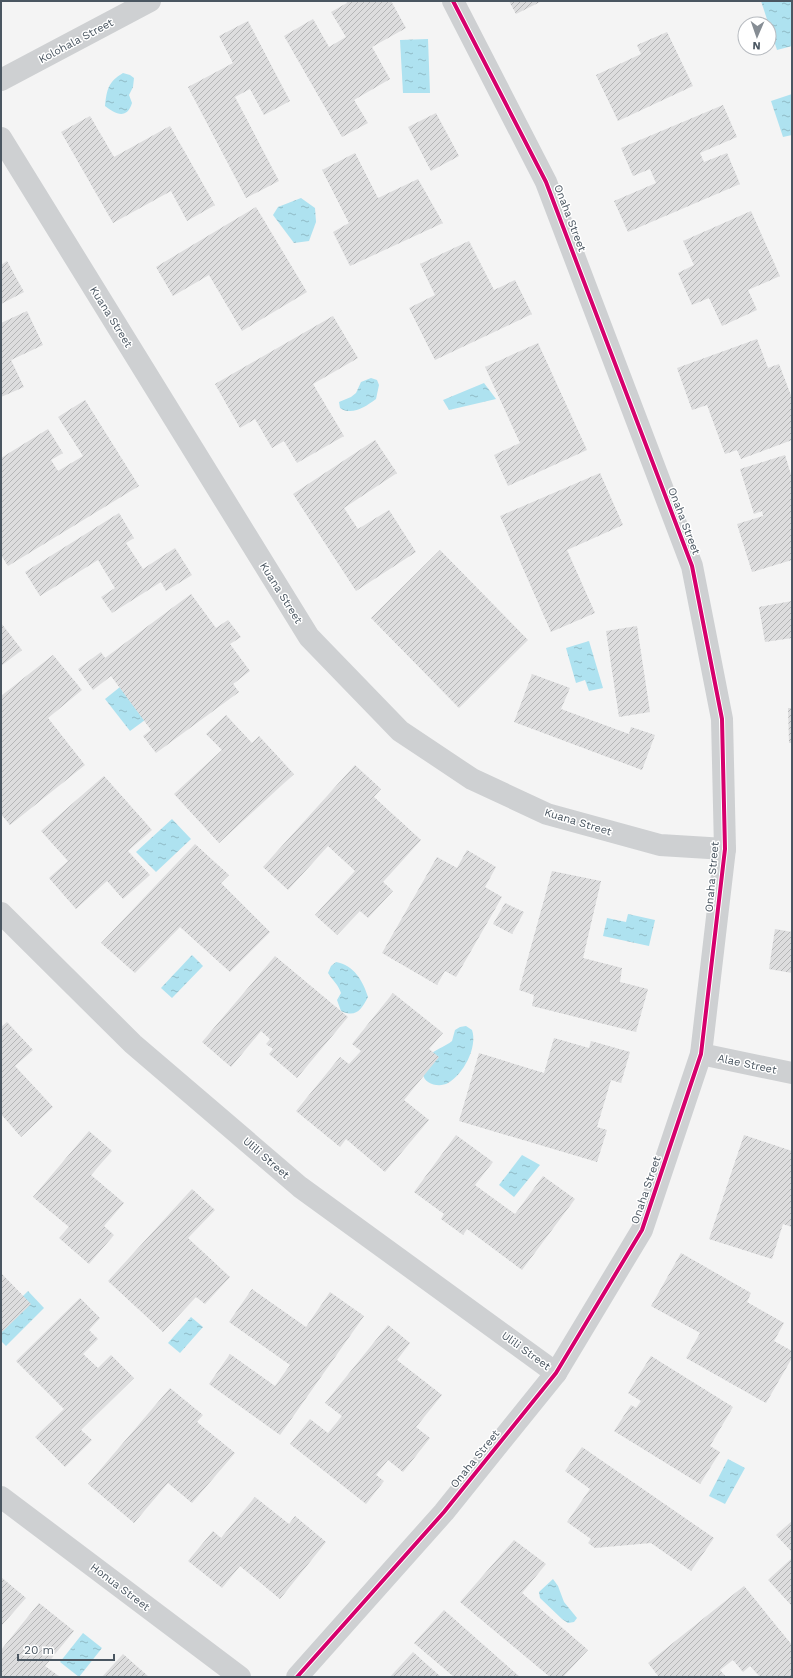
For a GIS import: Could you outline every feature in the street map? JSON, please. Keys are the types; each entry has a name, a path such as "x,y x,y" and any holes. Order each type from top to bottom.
{"street":[{"name":"Kolohala Street","path":"1,80 150,1"},
{"name":"Onaha Street","path":"298,1677 444,1512 556,1373 642,1230 701,1054 725,849 722,719 692,566 546,182 453,1"},
{"name":"Kuana Street","path":"1,138 309,637 400,731 472,779 547,814 660,845 725,849"},
{"name":"Ulili Street","path":"1,913 133,1044 300,1187 556,1373"},
{"name":"Alae Street","path":"701,1054 792,1073"},
{"name":"Honua Street","path":"1,1497 240,1677"}],"water":[{"path":"761,1 791,1 792,46 777,50 777,16 766,16"},
{"path":"428,39 430,93 403,93 400,40"},
{"path":"123,73 134,78 133,87 129,95 132,103 127,112 120,114 105,106 109,86 118,76"},
{"path":"792,94 792,135 783,137 771,101"},
{"path":"301,198 315,208 316,222 309,241 294,243 273,215 278,207"},
{"path":"371,378 377,380 379,385 376,399 354,411 340,408 339,402 351,397 356,393 361,382"},
{"path":"484,383 496,399 449,410 443,400"},
{"path":"589,641 603,688 589,691 585,680 576,683 566,648"},
{"path":"120,687 145,720 130,731 105,699"},
{"path":"172,819 191,839 156,872 136,852"},
{"path":"628,914 655,920 649,946 603,936 607,918 626,922"},
{"path":"192,955 203,966 172,998 161,988"},
{"path":"336,962 348,966 353,970 366,991 368,997 358,1012 351,1014 341,1011 337,1000 341,993 340,990 328,973 331,966"},
{"path":"466,1026 472,1030 473,1044 464,1067 454,1079 448,1083 436,1085 429,1083 424,1077 423,1072 424,1065 428,1058 433,1052 452,1041 455,1030"},
{"path":"522,1155 540,1165 514,1197 499,1185"},
{"path":"28,1291 44,1308 6,1346 1,1341 1,1318"},
{"path":"191,1317 203,1327 180,1353 168,1343"},
{"path":"728,1459 745,1468 725,1504 709,1496"},
{"path":"553,1579 558,1586 564,1602 577,1618 574,1622 568,1623 562,1619 540,1598 539,1592"},
{"path":"83,1633 102,1648 79,1677 60,1662"}],"building":[{"path":"346,1 391,1 406,28 372,47 390,79 354,100 368,123 342,137 284,36 313,19 329,47 346,37 331,12 347,3"},
{"path":"509,1 542,1 516,14"},
{"path":"248,21 290,101 264,115 250,89 235,97 279,181 246,198 188,87 233,63 219,36"},
{"path":"667,32 693,86 618,121 596,75 641,54 637,45"},
{"path":"723,105 737,137 700,153 704,162 727,153 740,184 628,232 614,201 656,183 650,169 633,176 621,148"},
{"path":"436,113 459,156 431,171 408,127"},
{"path":"90,116 114,157 170,126 215,205 187,221 171,191 113,223 61,132"},
{"path":"355,153 378,198 418,179 443,223 350,266 333,232 349,223 322,170"},
{"path":"256,207 307,292 242,331 209,275 173,296 156,267"},
{"path":"751,211 780,276 748,290 757,310 722,326 709,298 692,305 678,273 694,265 683,241"},
{"path":"469,241 494,290 515,280 532,314 435,360 409,308 435,295 420,264"},
{"path":"7,261 24,292 1,304 1,265"},
{"path":"27,311 43,345 11,360 24,387 1,397 1,323"},
{"path":"333,316 358,358 313,384 344,436 297,463 284,441 272,448 255,419 240,428 215,384"},
{"path":"757,339 768,368 779,364 792,398 792,440 741,459 737,450 725,454 707,405 692,410 677,368"},
{"path":"538,343 587,450 508,486 494,455 520,443 485,367"},
{"path":"85,400 139,486 8,566 1,555 1,458 48,429 63,453 51,460 58,471 83,456 58,417"},
{"path":"375,440 397,473 344,508 358,529 389,510 416,552 356,591 293,494"},
{"path":"785,455 792,478 792,560 752,572 737,524 763,516 762,511 754,514 740,469"},
{"path":"600,473 623,525 567,550 595,613 551,632 500,516"},
{"path":"119,513 134,538 126,543 143,569 175,548 192,575 166,591 161,582 112,613 101,597 115,588 98,560 40,596 25,572"},
{"path":"440,550 528,640 459,708 371,618"},
{"path":"191,594 216,628 228,620 241,637 230,644 250,671 233,684 239,692 156,753 143,736 151,730 111,676 93,690 78,669 101,652 105,658"},
{"path":"792,601 792,638 765,642 759,607"},
{"path":"1,623 22,650 1,666"},
{"path":"637,626 650,712 619,717 606,631"},
{"path":"53,655 82,690 48,718 85,765 10,825 1,814 1,696"},
{"path":"532,674 570,688 561,709 629,734 631,727 655,735 642,770 514,722"},
{"path":"788,708 792,708 792,743 789,743"},
{"path":"226,715 252,743 259,736 294,774 219,843 174,794 222,750 206,734"},
{"path":"355,765 381,789 374,797 421,840 383,882 393,891 368,918 360,911 337,935 315,915 355,871 328,846 288,890 263,867"},
{"path":"104,776 152,830 128,851 150,875 123,899 107,881 76,909 49,878 68,861 41,831"},
{"path":"195,844 229,875 221,883 270,932 230,972 180,927 135,973 101,943"},
{"path":"467,850 496,867 485,887 502,897 456,977 445,971 437,985 382,953 437,857 457,868"},
{"path":"552,871 601,881 583,958 622,968 620,982 648,989 636,1032 532,1006 534,995 519,990"},
{"path":"505,903 524,912 512,934 493,924"},
{"path":"775,929 792,932 792,973 769,969"},
{"path":"275,956 348,1017 297,1078 269,1054 273,1049 266,1044 270,1039 261,1031 231,1067 202,1042"},
{"path":"393,993 443,1033 429,1049 439,1057 404,1100 429,1120 385,1172 346,1139 340,1147 296,1111 340,1057 349,1064 361,1051 352,1044"},
{"path":"7,1022 33,1050 15,1066 53,1107 21,1137 1,1114 1,1027"},
{"path":"554,1038 589,1048 591,1041 630,1052 621,1083 611,1080 597,1127 607,1130 597,1162 459,1121 479,1053 544,1073"},
{"path":"89,1131 112,1151 91,1175 124,1203 104,1226 114,1235 89,1264 59,1238 69,1227 33,1197"},
{"path":"456,1135 493,1162 475,1185 515,1214 543,1176 575,1199 522,1270 467,1229 463,1235 441,1219 444,1214 414,1192"},
{"path":"744,1135 792,1151 792,1227 783,1224 772,1259 709,1239"},
{"path":"192,1189 215,1210 188,1238 230,1277 205,1304 196,1297 163,1332 108,1281"},
{"path":"681,1253 751,1293 747,1302 784,1323 774,1341 792,1351 792,1358 766,1403 686,1358 700,1333 651,1306"},
{"path":"1,1273 31,1304 1,1333"},
{"path":"252,1289 306,1327 330,1292 364,1316 280,1435 209,1384 230,1354 275,1386 290,1365 229,1322"},
{"path":"80,1298 100,1318 89,1330 98,1339 83,1354 98,1368 111,1355 134,1378 81,1430 92,1440 65,1467 35,1437 64,1409 16,1361"},
{"path":"388,1325 410,1343 397,1360 442,1395 416,1427 430,1438 403,1472 388,1460 376,1475 384,1481 366,1504 290,1444 310,1419 328,1433 342,1416 325,1403"},
{"path":"651,1356 733,1407 710,1446 720,1452 700,1484 614,1431 631,1405 636,1408 641,1401 628,1393"},
{"path":"170,1388 203,1415 197,1422 235,1453 192,1503 168,1483 134,1523 88,1484"},
{"path":"582,1447 714,1538 691,1571 651,1543 595,1548 588,1543 591,1539 567,1522 590,1489 565,1471"},
{"path":"255,1497 289,1524 295,1516 326,1542 280,1599 240,1566 222,1588 188,1561 213,1531 221,1538"},
{"path":"792,1521 792,1552 776,1535"},
{"path":"514,1540 546,1564 522,1593 588,1650 563,1677 550,1677 460,1602"},
{"path":"792,1558 792,1606 768,1580"},
{"path":"1,1577 26,1598 1,1626"},
{"path":"744,1586 792,1645 792,1677 760,1677 750,1666 743,1672 733,1660 720,1670 726,1677 659,1677 648,1663"},
{"path":"39,1603 74,1631 45,1666 60,1677 1,1677 1,1650"},
{"path":"444,1610 520,1677 454,1677 414,1643"},
{"path":"413,1652 441,1677 390,1677"},
{"path":"123,1654 149,1677 102,1677"}],"cycle path":[{"path":"297,1677 444,1512 556,1373 642,1230 701,1054 725,849 722,719 692,566 546,182 453,1"}]}
